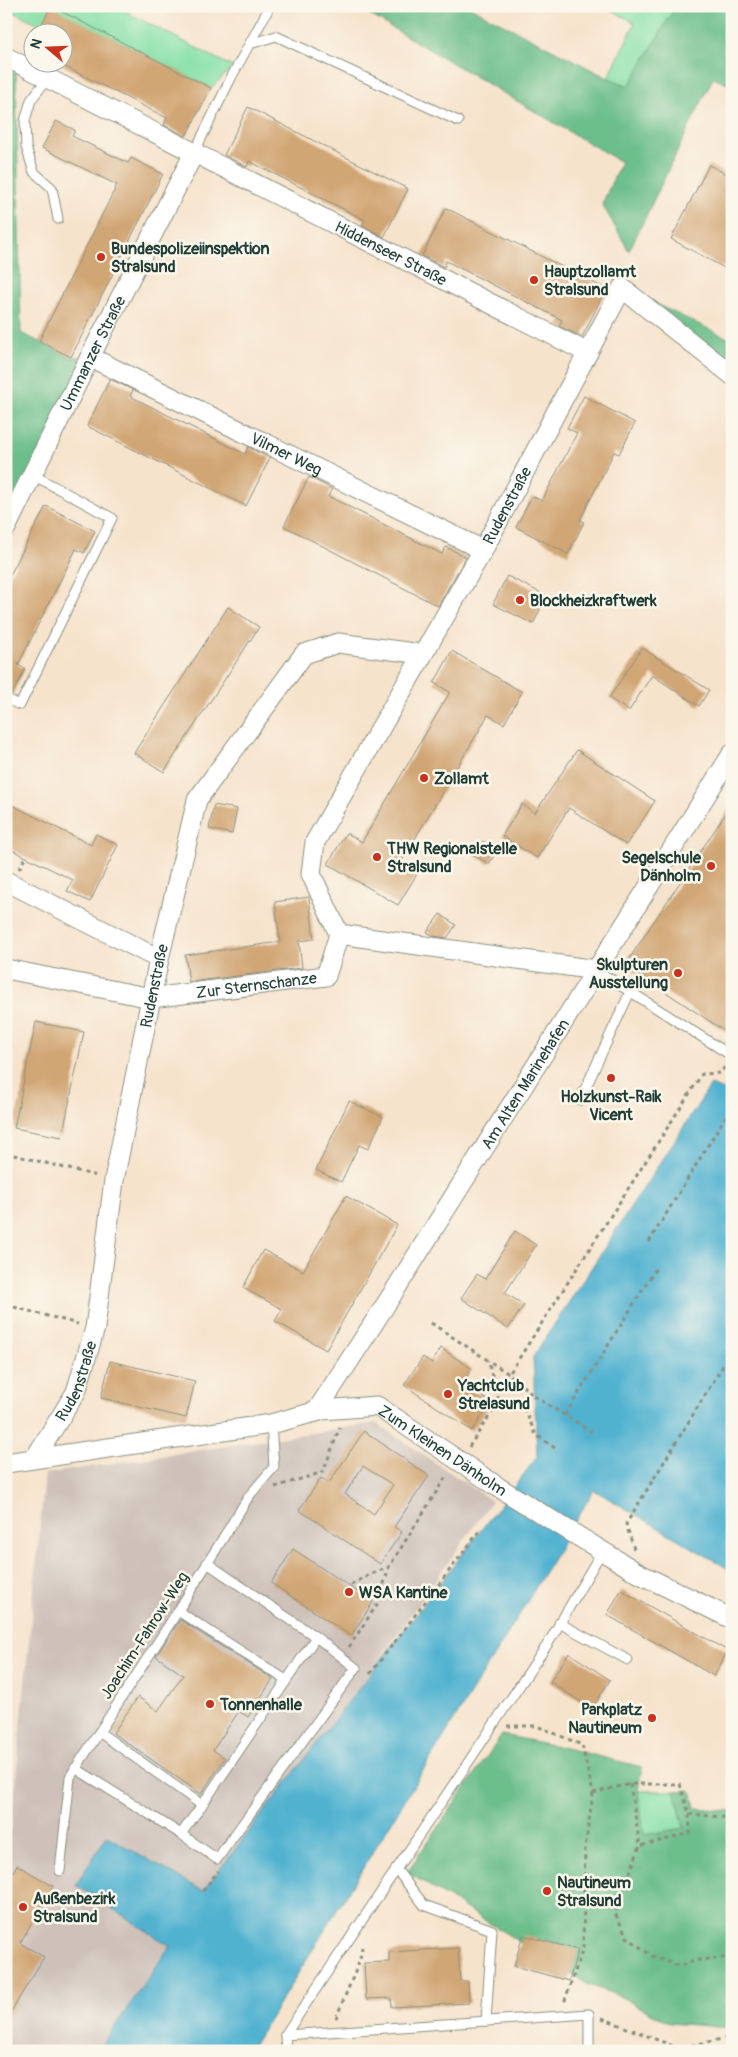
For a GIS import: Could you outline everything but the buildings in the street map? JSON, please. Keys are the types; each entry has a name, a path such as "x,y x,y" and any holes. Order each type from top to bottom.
{"street":[{"name":"Hiddenseer Straße","path":"6,57 588,353"},
{"name":"Ummanzer Straße","path":"6,528 90,357 194,153"},
{"path":"588,353 622,288 732,375"},
{"name":"Rudenstraße","path":"339,934 311,874 315,842 483,550 588,353"},
{"name":"Vilmer Weg","path":"90,357 483,550"},
{"name":"Rudenstraße","path":"35,1458 76,1392 95,1328 114,1180 159,960 197,800 304,654 338,643 422,654"},
{"name":"Am Alten Marinehafen","path":"316,1412 730,760"},
{"path":"6,881 159,960"},
{"path":"339,934 596,970"},
{"name":"Zur Sternschanze","path":"6,969 151,998 326,976 339,934"},
{"name":"Zum Kleinen Dänholm","path":"6,1463 271,1424 316,1412 377,1406 459,1462 602,1552 638,1573 732,1620"}],"lane":[{"path":"194,153 270,6"},
{"path":"250,44 276,36 458,121"},
{"path":"48,78 31,100 25,121 26,147 34,172 52,188 58,219"},
{"path":"6,699 20,705 112,518 33,475"},
{"path":"596,970 732,1056"},
{"path":"580,1100 630,992"},
{"name":"Joachim-Fahrow-Weg","path":"60,1871 70,1778 178,1611 249,1496 274,1467 271,1424"},
{"path":"286,2051 285,2035 549,1642 602,1552"},
{"path":"75,1768 182,1834 217,1859 356,1668 207,1563"},
{"path":"178,1611 286,1680"},
{"path":"559,1623 628,1660"},
{"path":"182,1834 316,1638"},
{"path":"99,1732 202,1805"},
{"path":"396,1869 424,1905 492,1930 486,2021"},
{"path":"285,2035 589,2014 589,2051"}],"path":[{"path":"509,1374 702,1074 720,1073 726,1066"},
{"path":"649,1242 732,1106"},
{"path":"6,1153 114,1180"},
{"path":"565,1415 656,1268"},
{"path":"6,1305 95,1328"},
{"path":"431,1323 509,1374 534,1396 592,1432"},
{"path":"634,1542 626,1524 732,1351"},
{"path":"342,1657 378,1603 389,1567 450,1471 459,1462 499,1401 488,1361"},
{"path":"494,1410 534,1396"},
{"path":"521,1401 536,1435 555,1448"},
{"path":"249,1496 323,1472 347,1408"},
{"path":"351,1585 389,1567"},
{"path":"492,1727 537,1726 582,1746 593,1793 586,1848 583,1948 560,2016"},
{"path":"593,1793 630,1784 680,1784 689,1814 690,1833 640,1846"},
{"path":"630,1784 640,1846 615,1913 627,1937 652,1956 679,1966 699,1960 732,1957"},
{"path":"689,1814 732,1818"},
{"path":"330,2032 360,1960 364,1934 360,1923"},
{"path":"589,2014 678,2048 732,2037"}],"shaded area":[{"path":"376,1423 492,1501 100,2051 6,2051 6,1838 11,1829 45,1474"}],"green space":[{"path":"6,6 115,6 233,67 211,88 51,7 44,22 35,22 6,9"},
{"path":"355,6 468,6 608,78 629,86 676,6 732,6 732,86 713,78 629,251 602,204 621,162"},
{"path":"604,6 676,6 629,86 608,78 635,23"},
{"path":"16,69 21,333 71,357 90,357 6,528 6,72"},
{"path":"622,288 732,340 732,375"},
{"path":"502,1735 553,1745 642,1767 638,1791 644,1835 684,1828 675,1791 691,1790 695,1808 732,1811 732,2028 670,2023 619,1996 589,1985 407,1872"},
{"path":"638,1791 675,1791 684,1828 644,1835"}],"water":[{"path":"711,1085 732,1094 732,1571 594,1490 521,1612 250,2051 98,2051 170,1946 76,1885 107,1836 203,1891 537,1457 533,1357"}],"place":[{"name":"Bundespolizeiinspektion Stralsund","path":"101,257"},
{"name":"Hauptzollamt Stralsund","path":"534,280"},
{"name":"Blockheizkraftwerk","path":"520,600"},
{"name":"Zollamt","path":"424,778"},
{"name":"THW Regionalstelle Stralsund","path":"377,857"},
{"name":"Segelschule Dänholm","path":"711,866"},
{"name":"Skulpturen Ausstellung","path":"678,973"},
{"name":"Holzkunst-Raik Vicent","path":"611,1078"},
{"name":"Yachtclub Strelasund","path":"448,1394"},
{"name":"WSA Kantine","path":"349,1592"},
{"name":"Tonnenhalle","path":"210,1704"},
{"name":"Parkplatz Nautineum","path":"652,1718"},
{"name":"Nautineum Stralsund","path":"547,1891"},
{"name":"Außenbezirk Stralsund","path":"23,1907"}]}
